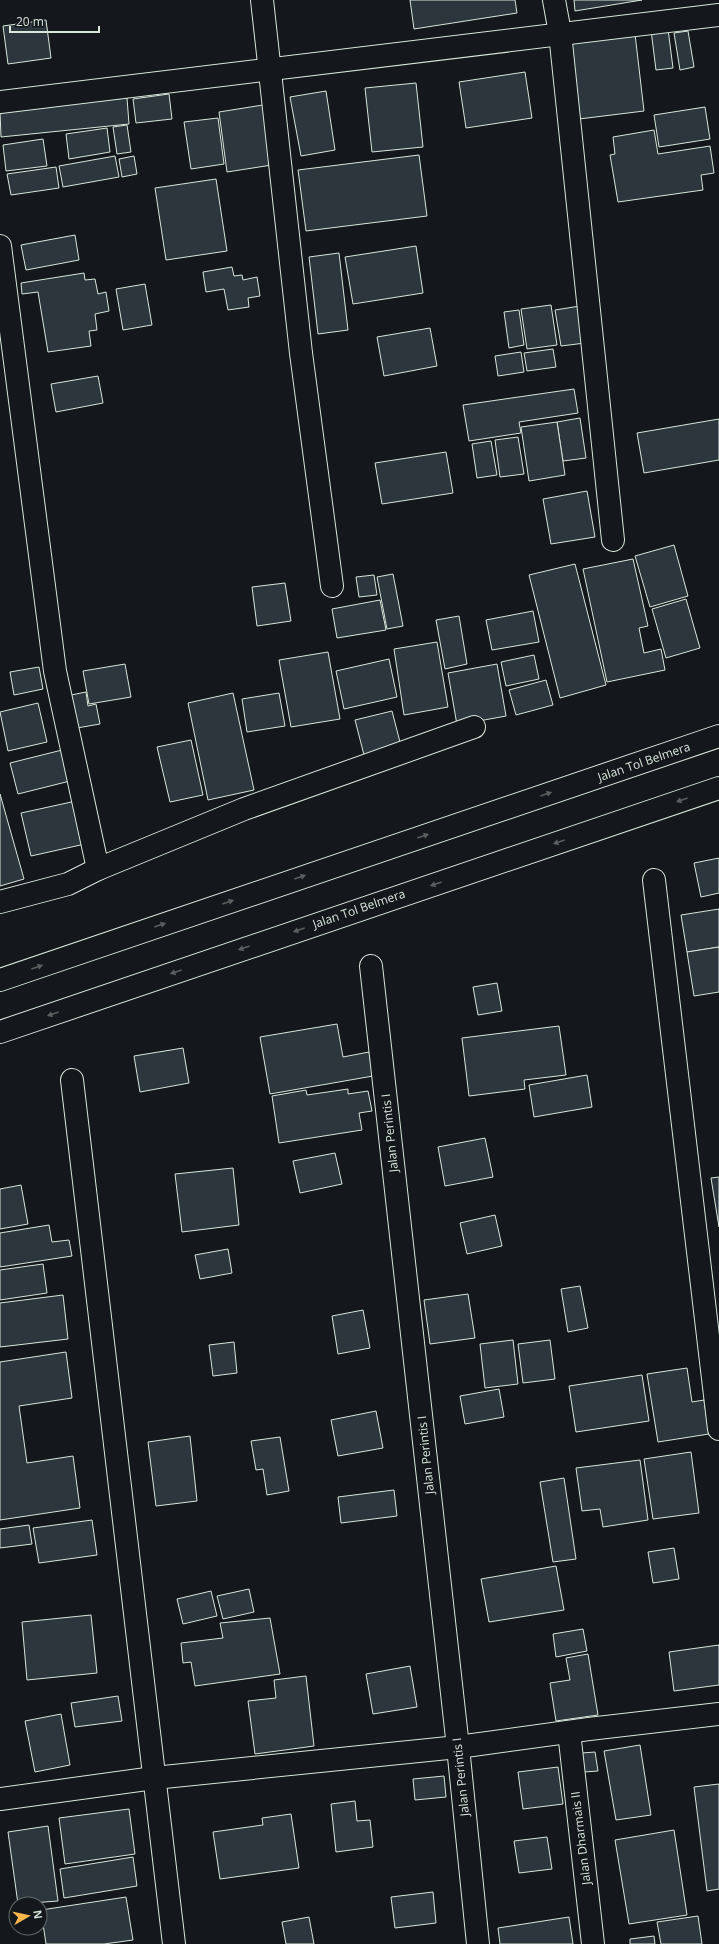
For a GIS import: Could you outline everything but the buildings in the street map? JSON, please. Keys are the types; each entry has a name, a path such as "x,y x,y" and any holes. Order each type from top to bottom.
{"main road":[{"path":"262,0 301,353 332,586"},
{"path":"554,0 560,33 613,540"},
{"path":"0,102 270,70 560,33 719,15"},
{"path":"0,246 55,671 98,869"},
{"path":"0,902 68,884 98,869 244,809 474,727"},
{"name":"Jalan Tol Belmera","path":"0,980 719,736"},
{"name":"Jalan Tol Belmera","path":"0,1032 719,788"},
{"path":"654,880 719,1429"},
{"name":"Jalan Perintis I","path":"371,966 458,1747 478,1944"},
{"path":"72,1080 174,1944"},
{"path":"0,1799 154,1778 458,1747 719,1714"},
{"name":"Jalan Dharmais II","path":"569,1732 593,1944"}]}
